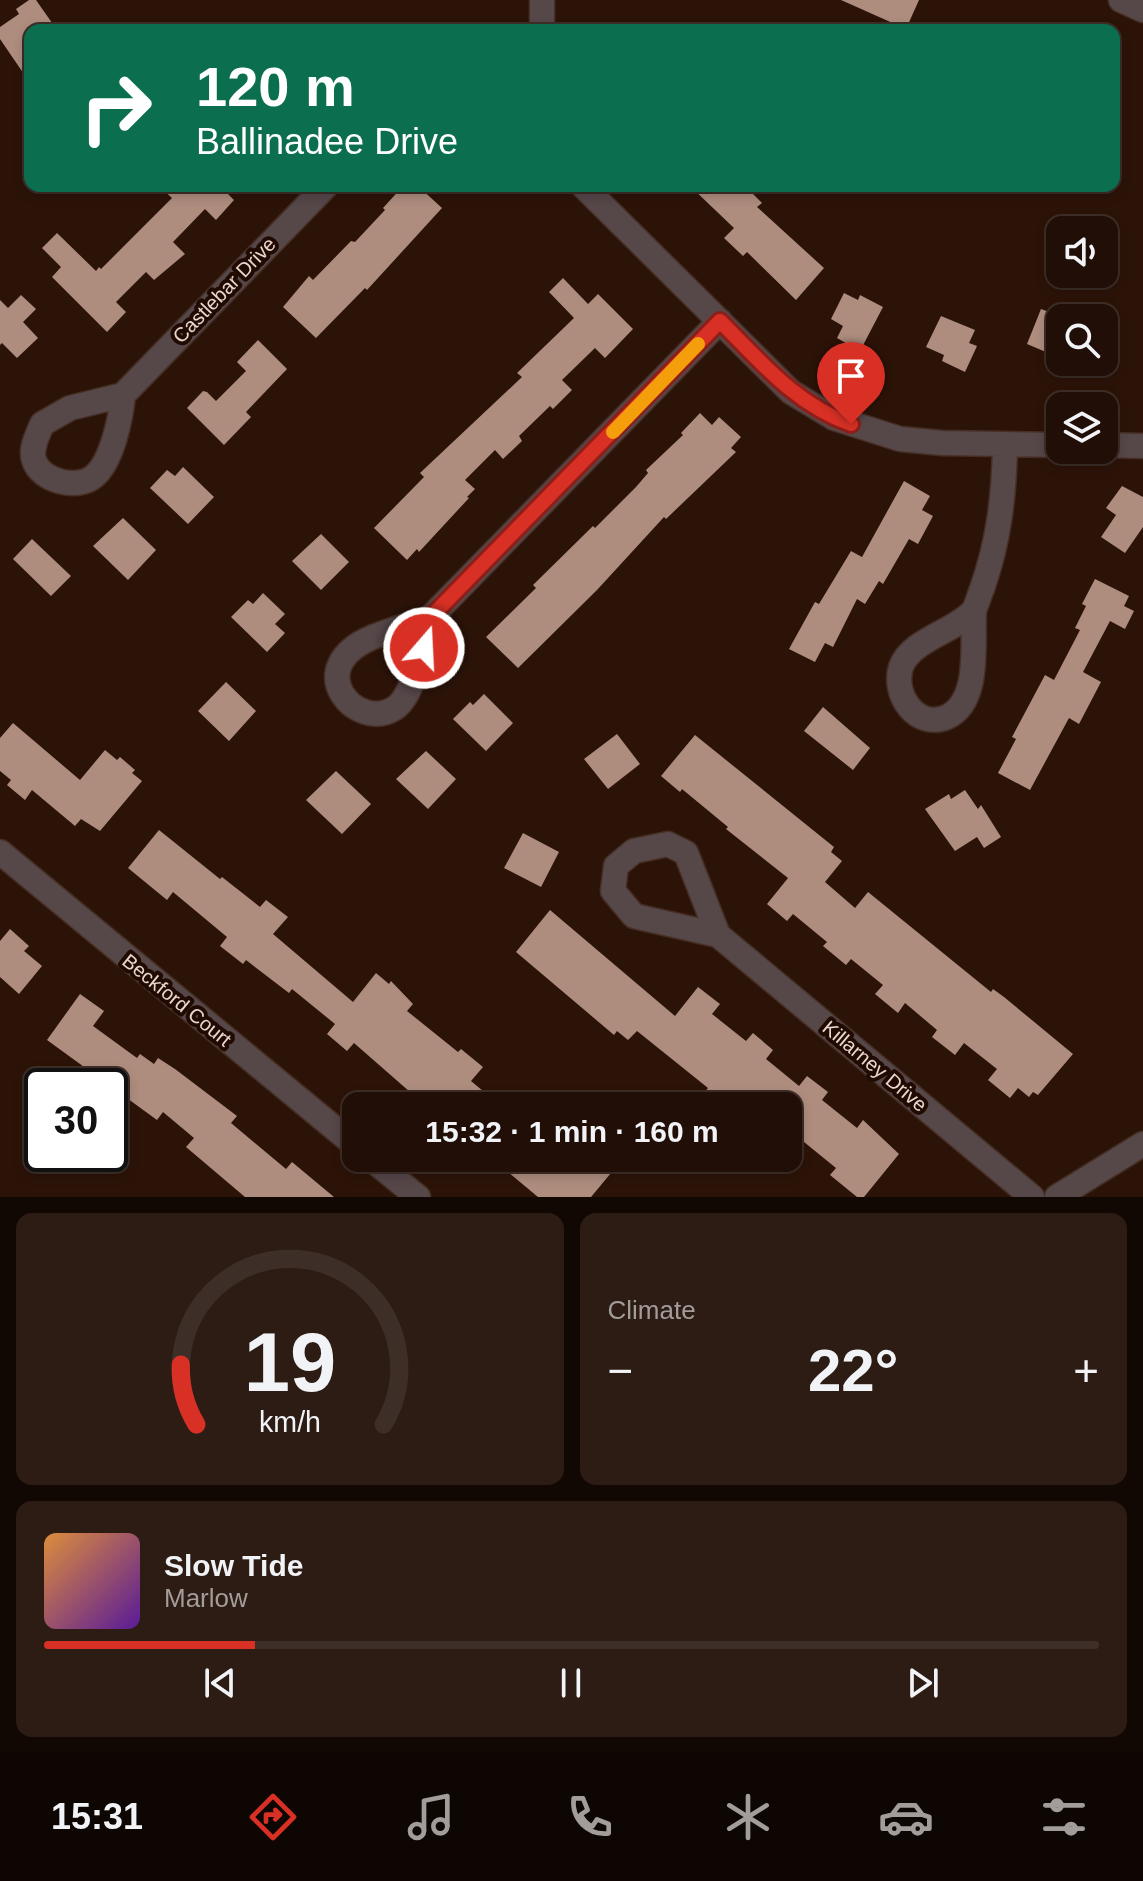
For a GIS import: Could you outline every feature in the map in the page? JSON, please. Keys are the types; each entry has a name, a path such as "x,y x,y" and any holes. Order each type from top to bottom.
{"street":[{"path":"542,0 542,24"},
{"path":"1121,0 1143,10"},
{"name":"Castlebar Drive","path":"123,395 320,192"},
{"path":"589,192 791,392 834,418 900,439 1046,445"},
{"path":"426,622 720,321"},
{"path":"974,611 991,563 1004,496 1005,445"},
{"path":"1118,445 1143,446"},
{"name":"Killarney Drive","path":"718,935 686,853 668,844 634,851 616,866 613,891 634,916 718,935 1032,1197"},
{"name":"Beckford Court","path":"0,852 342,1134"},
{"path":"1057,1197 1143,1144"},
{"path":"387,1172 418,1197"}],"building":[{"path":"29,0 36,0 53,24 24,24 24,74 0,39 0,27 19,14 16,9"},
{"path":"841,0 919,0 908,24 895,24"},
{"path":"166,192 226,192 234,200 216,220 205,209 173,242 185,254 154,280 146,272 116,302 126,312 107,332 52,277 61,267 42,248 57,233 96,271 172,198"},
{"path":"398,192 425,192 442,208 367,290 365,288 316,338 283,307 309,276 313,280 351,241 355,242 385,210 383,208"},
{"path":"696,192 751,192 762,203 757,207 824,268 796,300 747,252 743,256 724,238 734,228"},
{"path":"563,278 588,304 598,294 633,329 605,358 595,348 562,380 572,390 519,436 522,441 503,459 495,450 465,480 475,489 469,498 419,552 417,549 407,560 374,528 424,477 420,473 522,377 517,373 574,318 549,292"},
{"path":"844,293 858,300 860,295 883,307 860,351 837,338 843,326 831,319"},
{"path":"21,295 36,309 23,322 38,338 17,358 2,343 0,345 0,300 8,308"},
{"path":"1041,309 1046,311 1046,352 1027,344"},
{"path":"941,316 975,330 969,343 977,346 965,372 942,361 944,355 926,347"},
{"path":"258,340 287,369 246,412 251,417 224,445 187,408 203,391 216,401 246,371 237,362"},
{"path":"700,413 712,425 719,417 741,437 731,448 736,452 666,519 664,517 597,590 518,668 486,637 536,588 533,585 636,487 648,473 646,470 683,435 681,433"},
{"path":"183,467 214,497 188,524 150,488 167,470 175,476"},
{"path":"904,481 930,496 922,510 933,516 918,544 909,539 883,584 879,581 865,604 857,599 833,647 825,643 815,662 789,649 815,602 819,604 851,551 862,557"},
{"path":"1122,486 1143,497 1143,527 1125,553 1101,537 1116,515 1106,508"},
{"path":"123,518 156,550 128,580 93,546"},
{"path":"321,534 349,562 321,590 292,561"},
{"path":"32,539 71,576 51,596 13,559"},
{"path":"1095,579 1129,596 1124,606 1134,611 1125,629 1110,621 1083,672 1101,682 1079,724 1069,718 1030,790 998,773 1016,739 1012,737 1045,675 1054,680 1080,630 1075,628 1086,606 1082,604"},
{"path":"263,593 285,614 275,624 285,633 267,652 231,617 248,600 253,604"},
{"path":"226,682 256,711 229,741 198,711"},
{"path":"484,694 513,723 486,751 453,719 470,702 473,705"},
{"path":"823,707 870,748 853,770 804,731"},
{"path":"13,723 80,780 105,750 117,760 120,757 142,781 100,831 81,819 75,826 32,790 25,800 7,785 11,780 0,771 0,738"},
{"path":"617,734 640,764 608,789 584,759"},
{"path":"695,735 834,847 831,852 842,861 825,882 855,908 868,892 1073,1054 1038,1095 1033,1092 1029,1097 1018,1088 1010,1098 988,1080 997,1069 964,1043 955,1055 932,1037 937,1030 905,1003 898,1013 875,994 883,985 851,959 846,965 823,946 827,942 793,914 787,921 767,904 788,878 682,789 680,792 661,776"},
{"path":"426,751 456,779 428,809 396,779"},
{"path":"336,771 371,804 342,834 306,800"},
{"path":"965,790 978,809 981,805 1001,837 984,848 977,837 955,851 925,809 949,794 951,799"},
{"path":"159,830 260,907 266,900 288,917 273,934 353,1002 376,973 389,984 391,981 413,1004 407,1011 458,1052 461,1049 483,1067 471,1081 484,1092 410,1092 354,1043 347,1051 327,1034 335,1024 292,989 289,993 246,960 243,964 220,946 227,937 173,892 167,900 128,868"},
{"path":"523,833 559,852 541,887 504,868"},
{"path":"550,910 675,1016 698,987 720,1004 712,1014 746,1041 753,1033 773,1050 766,1059 799,1086 807,1076 828,1092 822,1100 857,1128 863,1120 899,1154 864,1197 857,1197 830,1175 836,1168 802,1140 802,1092 705,1092 708,1088 637,1031 628,1040 617,1031 614,1035 516,952"},
{"path":"10,929 29,946 24,951 42,966 19,994 0,977 0,941"},
{"path":"80,994 104,1011 93,1026 137,1058 140,1054 154,1064 158,1058 175,1069 237,1116 231,1123 286,1169 292,1162 334,1197 245,1197 186,1147 194,1138 163,1112 157,1120 128,1099 128,1068 86,1068 47,1040"},
{"path":"508,1172 611,1173 591,1197 538,1197"}],"slow traffic":[{"path":"613,432 698,344"}],"route":[{"path":"424,648 426,622 720,321 791,392 834,418 851,424"}]}
